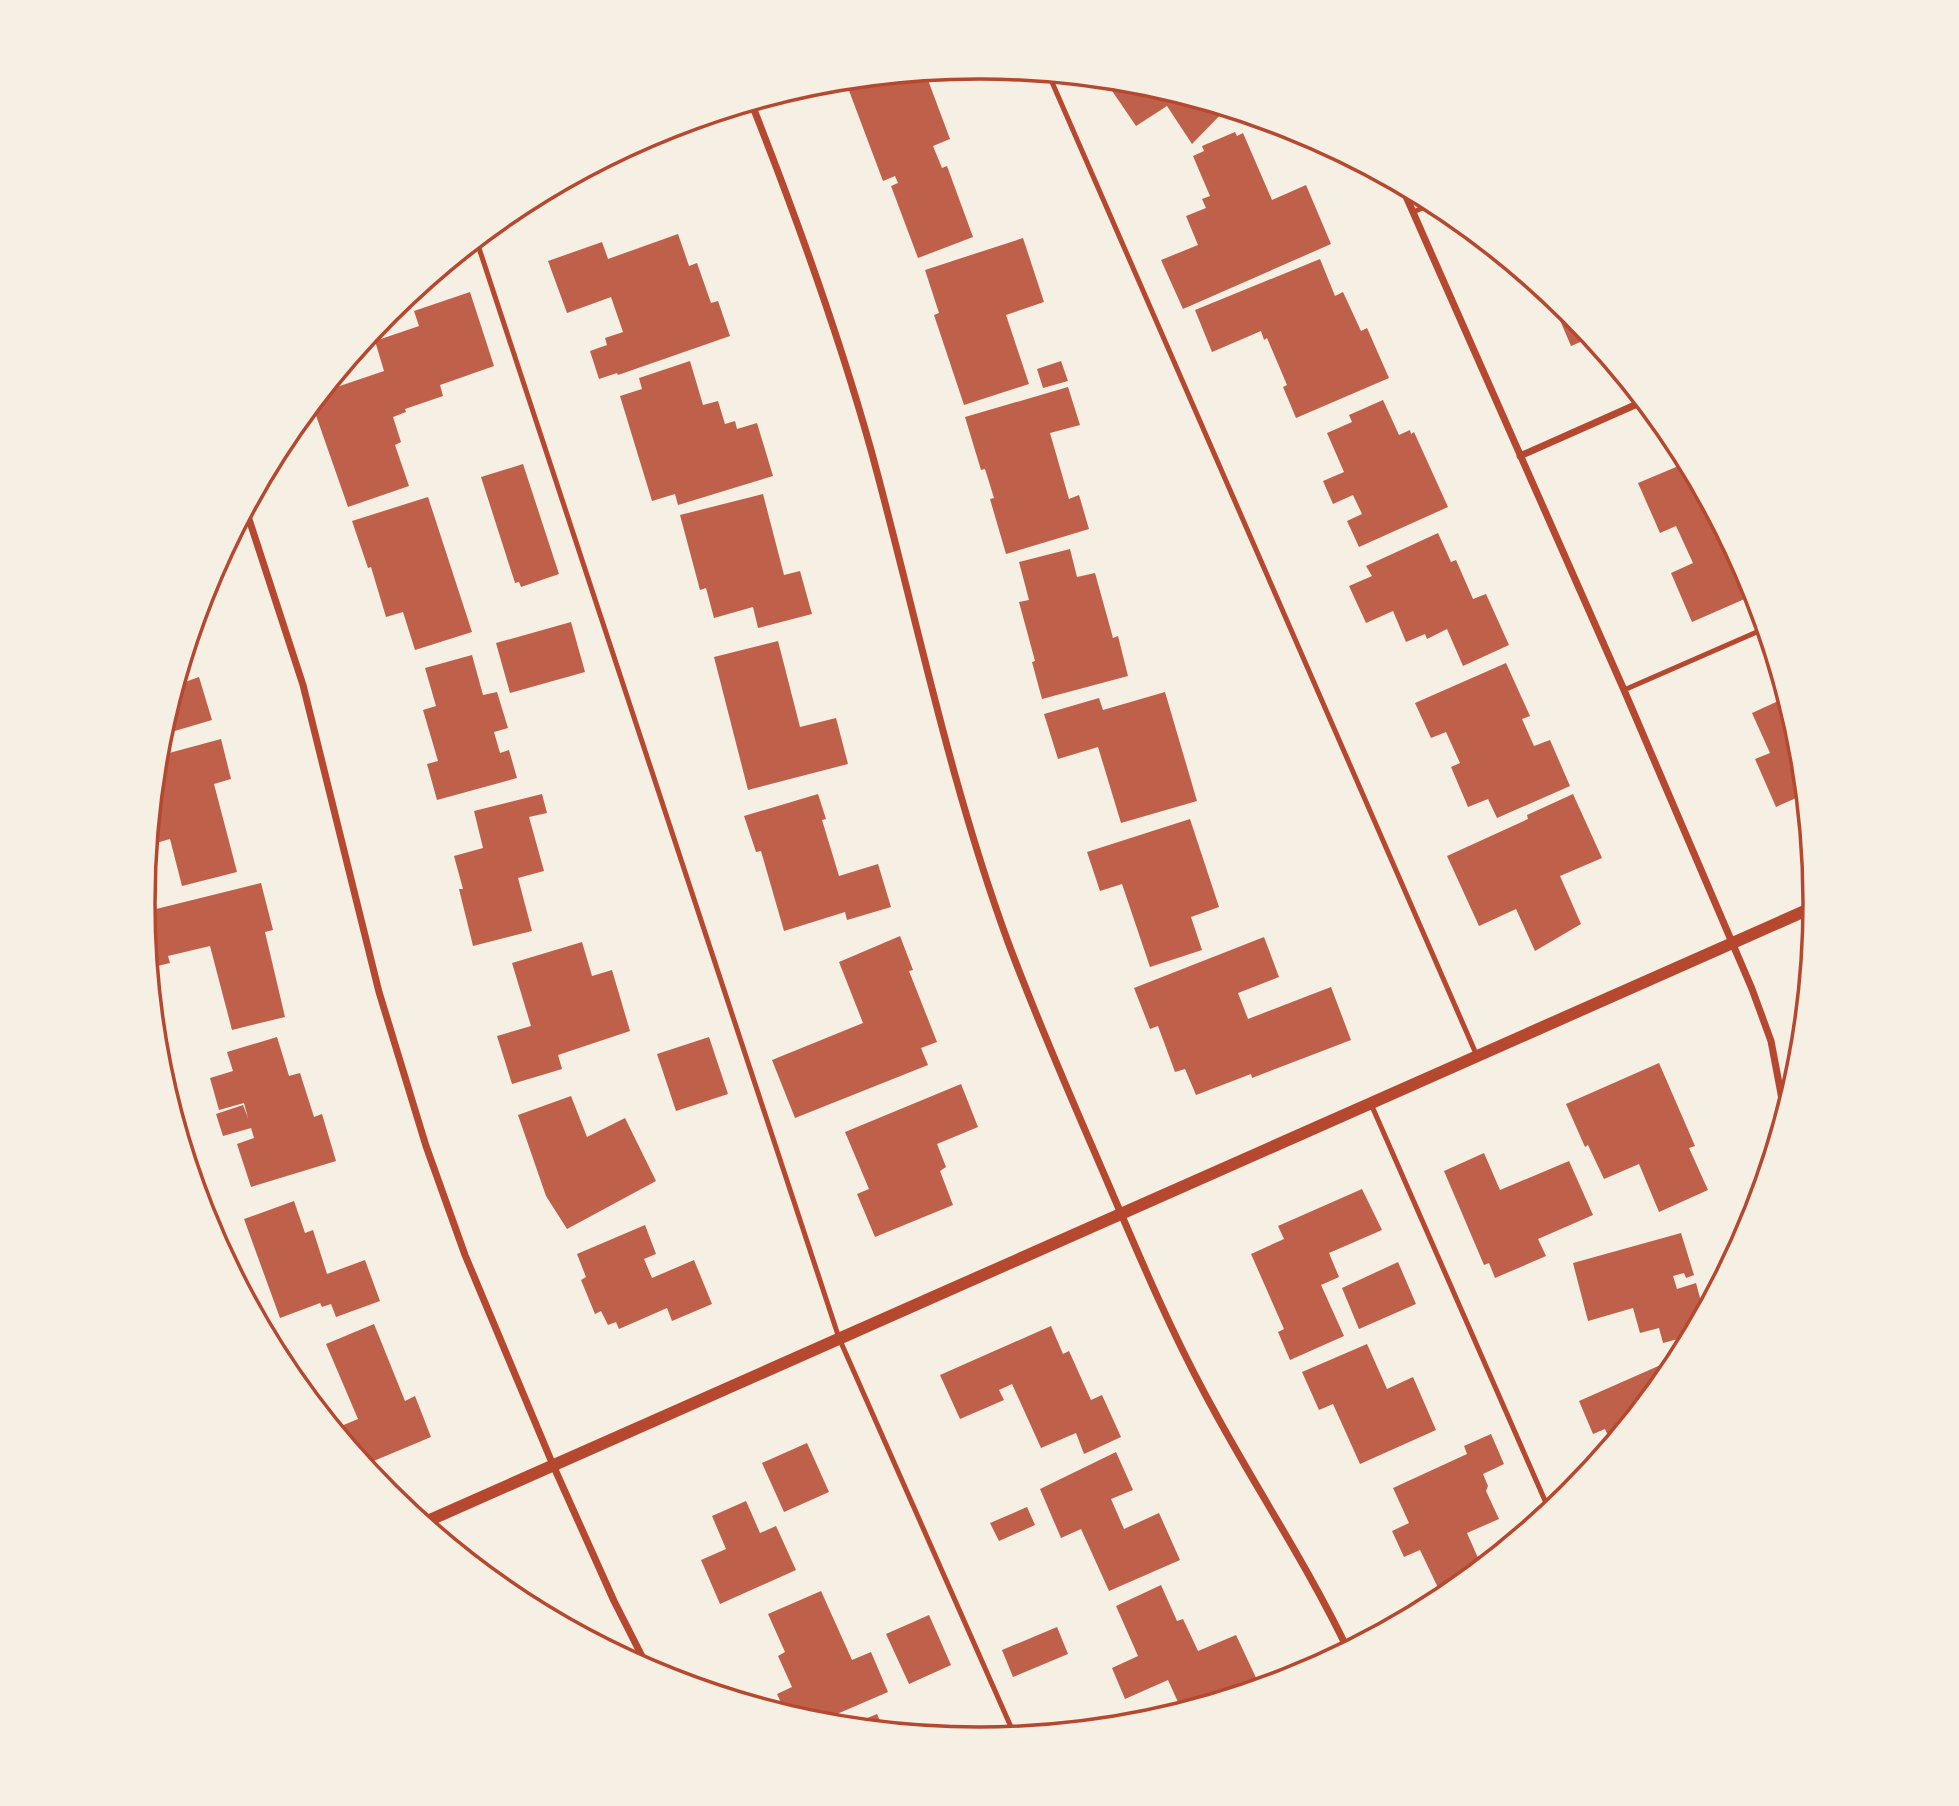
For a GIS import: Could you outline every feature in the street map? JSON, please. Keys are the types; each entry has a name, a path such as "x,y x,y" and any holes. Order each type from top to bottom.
{"street":[{"path":"754,110 816,275 856,399 883,495 942,734 980,861 1038,1020 1182,1349 1344,1642"},
{"path":"1407,199 1733,943 1771,1041 1781,1094"},
{"path":"1520,456 1636,405"},
{"path":"250,521 303,685 379,992 411,1101 465,1255 554,1465 614,1601 641,1654"},
{"path":"432,1519 1804,911"}],"lane":[{"path":"1052,83 1478,1056"},
{"path":"1413,212 1422,208"},
{"path":"479,248 839,1338 1011,1726"},
{"path":"1624,690 1758,632"},
{"path":"1371,1104 1545,1502"}],"building":[{"path":"928,81 950,139 933,146 942,168 947,166 973,237 918,258 891,186 898,183 895,176 883,181 849,90"},
{"path":"1112,90 1220,115 1192,144 1167,106 1136,126"},
{"path":"1235,132 1237,136 1243,133 1272,200 1306,185 1331,244 1183,309 1161,260 1198,245 1186,216 1206,208 1202,199 1210,196 1193,156 1204,151 1202,146"},
{"path":"678,234 689,266 697,263 711,303 718,301 730,336 618,375 617,373 599,379 590,351 607,345 605,338 623,332 611,297 567,313 548,261 602,242 608,259"},
{"path":"1023,238 1044,302 1006,315 1029,384 964,405 934,315 939,313 925,270"},
{"path":"1320,259 1335,296 1343,292 1361,331 1367,328 1389,378 1296,418 1283,387 1287,385 1267,338 1264,340 1261,331 1212,352 1195,310"},
{"path":"470,292 494,366 440,385 443,396 405,409 406,412 393,417 401,442 395,445 409,486 348,507 316,415 338,387 384,371 376,343 419,326 414,311"},
{"path":"1559,317 1582,341 1571,346"},
{"path":"690,361 703,405 718,401 725,424 735,421 737,429 757,423 773,476 678,505 675,494 652,501 620,396 642,389 639,378"},
{"path":"1061,361 1068,381 1043,388 1037,369"},
{"path":"1068,387 1080,425 1050,433 1069,499 1079,495 1089,529 1006,554 990,499 994,498 985,469 981,470 965,417"},
{"path":"1383,400 1399,435 1410,430 1411,434 1414,432 1448,507 1359,547 1347,521 1362,514 1353,495 1333,504 1323,481 1344,472 1327,433 1352,422 1349,415"},
{"path":"523,464 559,574 521,587 519,582 515,583 481,477"},
{"path":"1678,466 1719,538 1745,599 1692,622 1671,573 1693,563 1676,526 1660,533 1638,483"},
{"path":"763,494 784,575 800,571 812,614 758,628 753,607 714,618 706,588 700,590 680,515"},
{"path":"428,497 472,632 415,650 403,612 386,617 371,567 368,568 352,521"},
{"path":"1438,533 1451,562 1456,560 1473,599 1486,594 1509,645 1463,666 1447,629 1427,639 1425,634 1406,642 1393,611 1366,623 1349,586 1372,576 1366,566"},
{"path":"1070,549 1077,577 1095,573 1113,638 1118,636 1128,676 1042,699 1019,602 1029,600 1019,562"},
{"path":"571,622 585,672 510,693 496,643"},
{"path":"778,641 800,727 836,718 848,764 748,790 714,657"},
{"path":"472,655 483,695 497,692 508,728 494,732 500,753 509,750 517,778 437,800 427,764 438,761 423,710 436,706 425,668"},
{"path":"1506,663 1530,716 1522,719 1534,746 1550,740 1570,786 1497,818 1488,799 1468,807 1451,767 1460,763 1446,732 1431,738 1415,703"},
{"path":"199,677 212,720 173,731 186,682"},
{"path":"1165,692 1197,801 1121,823 1098,747 1058,759 1044,714 1099,698 1103,710"},
{"path":"1779,701 1797,797 1776,807 1755,759 1770,753 1752,713"},
{"path":"221,739 231,779 214,784 237,872 182,886 170,839 158,843 169,753"},
{"path":"542,794 547,813 529,817 544,871 518,878 532,931 473,946 454,856 483,848 474,811"},
{"path":"818,794 826,819 822,820 839,876 878,864 891,907 847,920 845,912 784,931 761,851 756,852 744,816"},
{"path":"1573,794 1602,858 1560,876 1581,924 1535,951 1516,909 1479,926 1447,856 1528,819 1527,815"},
{"path":"1190,819 1219,907 1191,917 1202,950 1150,967 1122,884 1100,891 1087,852"},
{"path":"261,883 273,930 265,932 285,1017 232,1030 210,946 168,956 170,963 158,966 155,909"},
{"path":"900,936 913,970 909,971 937,1042 921,1048 928,1065 795,1118 772,1060 863,1023 839,962"},
{"path":"1264,937 1279,977 1238,993 1248,1019 1331,987 1351,1040 1252,1078 1251,1074 1196,1095 1185,1069 1175,1072 1158,1026 1150,1029 1134,988"},
{"path":"582,942 592,976 612,970 630,1031 558,1055 562,1069 512,1084 497,1036 531,1026 512,963"},
{"path":"277,1037 289,1076 300,1073 314,1117 322,1114 336,1161 251,1187 237,1144 254,1138 251,1128 223,1136 216,1114 243,1105 248,1118 244,1103 219,1110 210,1078 233,1071 227,1052"},
{"path":"709,1037 728,1094 676,1111 657,1054"},
{"path":"1659,1063 1695,1146 1689,1148 1708,1190 1659,1212 1639,1164 1604,1179 1588,1145 1585,1147 1566,1104"},
{"path":"961,1084 978,1127 937,1144 946,1167 940,1171 953,1205 875,1237 857,1194 869,1189 845,1132"},
{"path":"571,1096 587,1137 625,1118 656,1181 567,1229 546,1196 518,1115"},
{"path":"1484,1153 1500,1190 1569,1161 1593,1215 1538,1239 1546,1256 1495,1278 1489,1263 1484,1265 1444,1171"},
{"path":"1362,1189 1382,1230 1329,1253 1339,1277 1321,1285 1344,1336 1290,1360 1278,1332 1284,1329 1251,1254 1284,1239 1278,1226"},
{"path":"294,1201 305,1233 313,1230 327,1274 365,1260 380,1301 336,1317 331,1304 322,1307 320,1303 280,1318 244,1219"},
{"path":"645,1225 656,1254 644,1259 652,1278 694,1260 712,1304 672,1321 667,1308 619,1329 616,1322 608,1325 601,1311 595,1314 581,1280 586,1277 577,1254"},
{"path":"1681,1233 1694,1275 1686,1278 1684,1273 1673,1276 1677,1289 1696,1283 1701,1301 1678,1339 1663,1343 1659,1328 1640,1333 1633,1308 1588,1321 1573,1263"},
{"path":"1398,1262 1416,1304 1359,1329 1342,1288"},
{"path":"374,1324 405,1401 415,1396 431,1437 374,1461 343,1425 358,1419 326,1344"},
{"path":"1051,1326 1063,1354 1069,1351 1091,1400 1102,1395 1121,1437 1084,1454 1076,1433 1041,1448 1012,1384 999,1390 1004,1400 960,1419 940,1375"},
{"path":"1367,1344 1387,1389 1413,1377 1436,1430 1360,1464 1333,1404 1319,1410 1302,1372"},
{"path":"1663,1364 1608,1435 1605,1429 1593,1434 1579,1401"},
{"path":"1491,1434 1504,1464 1483,1474 1488,1486 1486,1491 1499,1519 1467,1533 1478,1559 1438,1587 1420,1550 1404,1557 1392,1531 1409,1523 1393,1488 1467,1454 1464,1446"},
{"path":"807,1443 829,1492 784,1512 762,1463"},
{"path":"1116,1452 1133,1490 1111,1499 1124,1529 1159,1513 1180,1560 1109,1591 1081,1529 1061,1538 1040,1489"},
{"path":"746,1501 760,1533 776,1526 796,1570 720,1604 701,1560 726,1549 712,1516"},
{"path":"1027,1507 1035,1525 999,1541 990,1523"},
{"path":"1161,1585 1177,1621 1183,1619 1198,1651 1236,1635 1257,1679 1178,1702 1168,1680 1125,1699 1112,1668 1138,1656 1116,1606"},
{"path":"821,1591 852,1660 871,1652 888,1692 837,1714 781,1702 777,1694 792,1687 778,1656 785,1652 768,1614"},
{"path":"929,1615 951,1665 909,1684 886,1634"},
{"path":"1057,1627 1068,1654 1013,1677 1002,1650"},
{"path":"877,1714 880,1721 872,1720 865,1719"}]}
